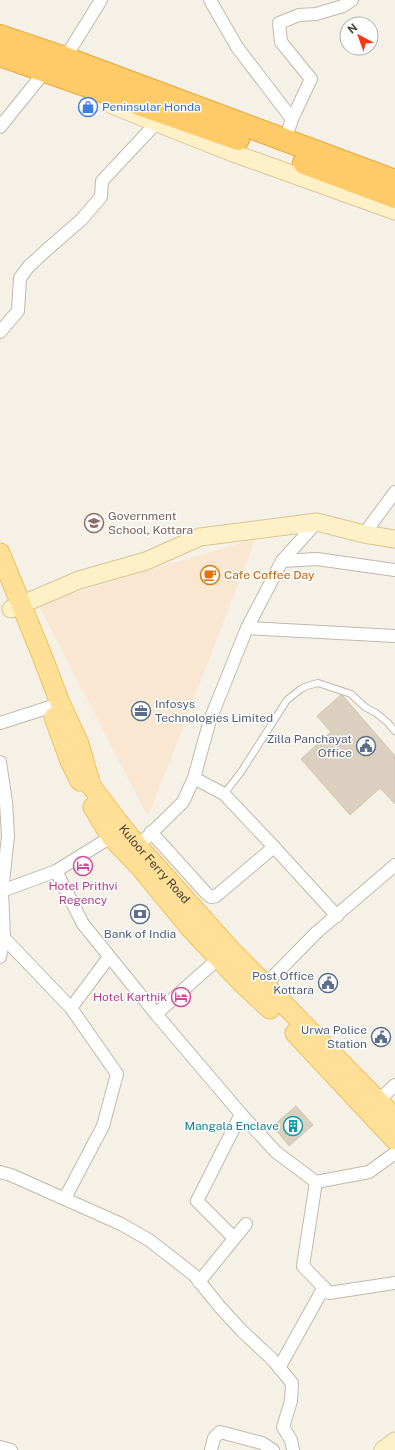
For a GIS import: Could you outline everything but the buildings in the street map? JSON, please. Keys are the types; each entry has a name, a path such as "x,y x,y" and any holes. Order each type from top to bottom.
{"highway":[{"path":"0,36 65,58 395,181"},
{"path":"0,55 43,74 161,118 395,197"}],"main road":[{"name":"Kuloor Ferry Road","path":"1,568 79,744 91,786 138,846 228,948 259,990 296,1034 395,1140"},
{"name":"Kuloor Ferry Road","path":"17,607 50,707 70,761 91,804 111,837 141,868 191,928 219,958 259,990 384,1098 395,1118"}],"street":[{"path":"65,58 101,0"},
{"path":"210,0 237,47 292,119"},
{"path":"285,140 292,119 311,79 282,42 280,22 299,14 316,14 343,6 352,0"},
{"path":"0,65 43,74 0,127"},
{"path":"0,332 18,311 20,278 29,266 81,220 101,197 102,181 161,118 240,155 395,211"},
{"path":"364,534 395,492"},
{"path":"138,846 183,802 194,778 210,720 247,628 282,562 317,522"},
{"path":"17,607 79,580 146,560 200,537 317,522 364,534 395,539"},
{"path":"282,562 317,559 395,570"},
{"path":"247,628 395,636"},
{"path":"0,723 50,707"},
{"path":"0,762 6,802 8,836 1,891 4,938 0,957"},
{"path":"194,778 224,794 274,846 337,916"},
{"path":"151,832 211,897 216,896 274,846"},
{"path":"1,891 56,872 111,837"},
{"path":"259,990 317,932 395,866"},
{"path":"56,872 83,924 156,1014 241,1114 276,1152 316,1182 369,1172 395,1154"},
{"path":"4,938 71,1008 117,1074 103,1126 65,1198"},
{"path":"71,1008 109,957"},
{"path":"156,1014 219,958"},
{"path":"384,1098 395,1085"},
{"path":"234,1238 197,1201 241,1114"},
{"path":"0,1172 11,1175 65,1198 121,1224 149,1240 194,1275 238,1326 292,1382 291,1401 283,1427 291,1440 294,1450"},
{"path":"316,1182 303,1266 329,1292 395,1282"},
{"path":"200,1282 246,1224"},
{"path":"279,1368 324,1287"},
{"path":"211,1450 214,1438 220,1432 262,1443 273,1450"},
{"path":"383,1450 395,1441"},
{"path":"0,1447 11,1450"}],"lane":[{"path":"224,794 242,772 287,700 307,686 318,683 351,694 364,707 376,713 387,722 395,731"}],"shaded area":[{"name":"Infosys Technologies Limited","path":"256,538 148,817 38,604"}],"place":[{"name":"Peninsular Honda","path":"88,107"},
{"name":"Government School, Kottara","path":"94,523"},
{"name":"Cafe Coffee Day","path":"210,575"},
{"name":"Infosys Technologies Limited","path":"141,711"},
{"name":"Zilla Panchayat Office","path":"366,746"},
{"name":"Hotel Prithvi Regency","path":"83,866"},
{"name":"Bank of India","path":"140,914"},
{"name":"Post Office Kottara","path":"328,983"},
{"name":"Hotel Karthik","path":"181,997"},
{"name":"Urwa Police Station","path":"381,1037"},
{"name":"Mangala Enclave","path":"293,1126"}]}
